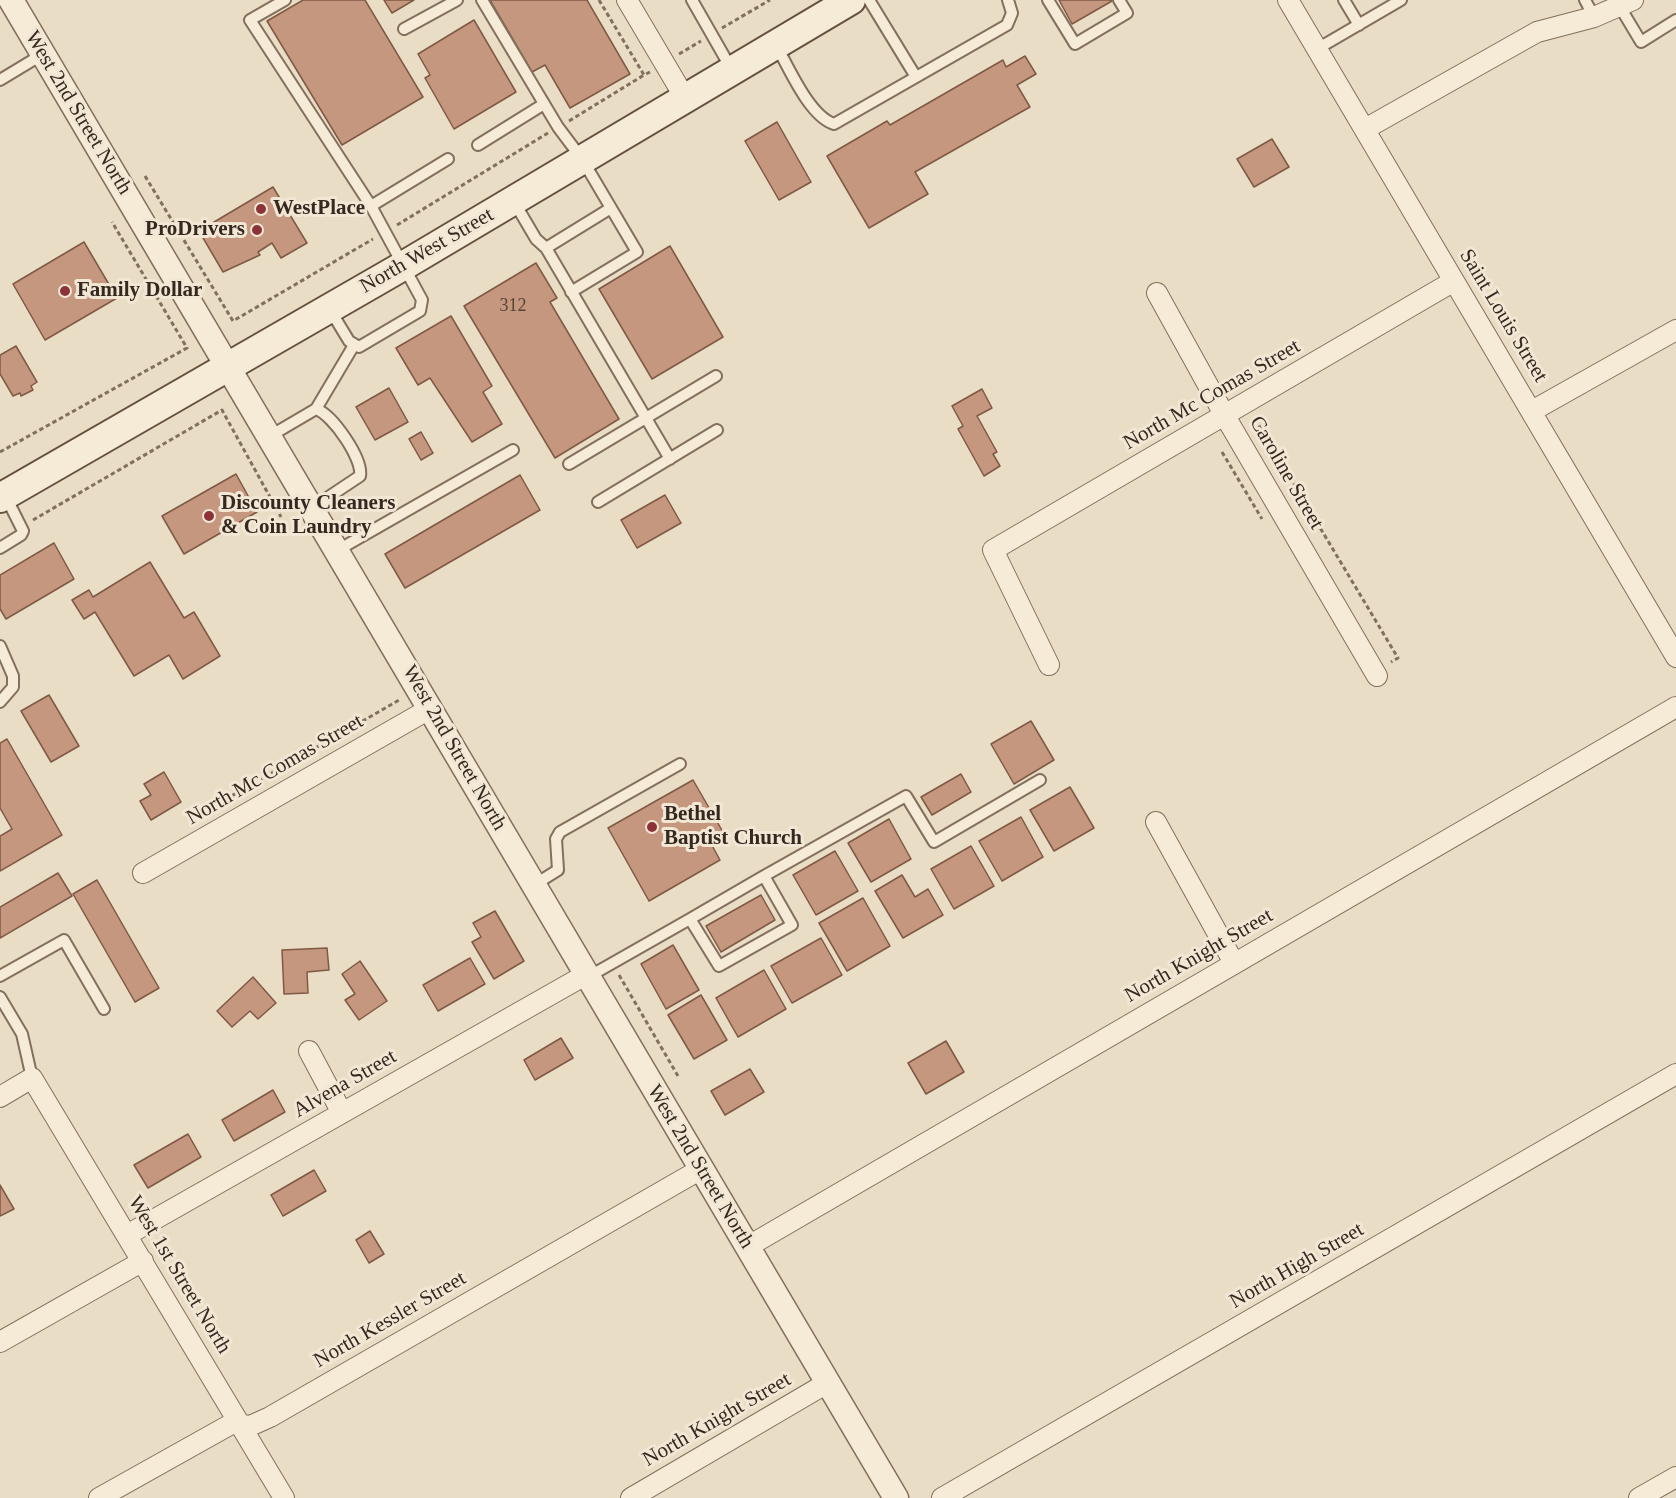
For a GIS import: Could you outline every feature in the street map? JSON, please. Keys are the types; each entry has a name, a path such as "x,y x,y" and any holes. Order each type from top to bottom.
{"main road":[{"name":"North West Street","path":"2,496 403,266 851,0"}],"street":[{"name":"West 2nd Street North","path":"11,0 896,1498"},
{"path":"627,0 685,98"},
{"name":"Saint Louis Street","path":"1288,0 1676,657"},
{"path":"1365,129 1537,32 1589,8 1627,4"},
{"name":"North Mc Comas Street","path":"1049,665 993,549 1225,416 1454,280"},
{"name":"Caroline Street","path":"1157,293 1225,416 1377,676"},
{"path":"1532,411 1676,330"},
{"name":"North Knight Street","path":"747,1247 1676,707"},
{"name":"North Mc Comas Street","path":"143,873 431,708"},
{"path":"1156,822 1234,963"},
{"name":"Alvena Street","path":"127,1235 587,976"},
{"path":"309,1051 342,1113"},
{"name":"North High Street","path":"942,1498 1676,1074"},
{"path":"0,1097 32,1078"},
{"name":"West 1st Street North","path":"32,1078 284,1498"},
{"name":"North Kessler Street","path":"99,1498 233,1423 250,1426 270,1417 701,1169"},
{"path":"0,1342 143,1261"},
{"name":"North Knight Street","path":"631,1498 827,1383"},
{"path":"1639,1498 1676,1477"}],"lane":[{"path":"285,0 250,20 371,206 422,300 420,311 359,347 354,345 329,308"},
{"path":"404,29 457,0"},
{"path":"482,0 544,104 582,159 637,252 572,292"},
{"path":"692,0 732,70"},
{"path":"869,0 916,78"},
{"path":"776,45 807,100 818,114 834,124 1007,25 1012,13 1008,0"},
{"path":"1048,0 1075,44 1127,13 1119,0"},
{"path":"1344,0 1359,25"},
{"path":"1317,49 1401,0"},
{"path":"1627,4 1641,42 1676,20"},
{"path":"0,80 43,54"},
{"path":"478,145 544,104"},
{"path":"371,206 448,159"},
{"path":"513,200 536,239 546,248 670,459"},
{"path":"546,248 611,208"},
{"path":"270,436 316,409 354,345"},
{"path":"569,464 716,376"},
{"path":"312,508 354,482 360,477 362,468 335,423 327,413 316,409"},
{"path":"598,502 717,430"},
{"path":"338,550 513,450"},
{"path":"0,548 21,535 23,526 2,496"},
{"path":"0,646 13,676 13,687 0,702"},
{"path":"534,885 558,870 560,864 556,839 560,832 680,764"},
{"path":"587,976 906,796 934,842 1040,780"},
{"path":"690,919 719,966 792,925 764,876"},
{"path":"0,976 64,940 104,1009"},
{"path":"0,997 22,1034 32,1078"}],"path":[{"path":"598,0 644,75 770,0"},
{"path":"0,452 187,348 112,222"},
{"path":"23,526 222,410 281,517"},
{"path":"193,818 403,699 397,688"},
{"path":"612,963 678,1076"}],"building":[{"path":"303,0 365,0 423,97 342,145 267,21"},
{"path":"384,0 414,0 392,13"},
{"path":"490,0 587,0 630,74 570,108 545,65 532,72"},
{"path":"1059,0 1112,0 1112,1 1072,24"},
{"path":"474,20 516,92 454,129 425,78 430,75 418,54"},
{"path":"1025,56 1036,74 1017,85 1030,107 915,172 928,194 869,228 827,156 887,121 890,125 1003,60 1006,67"},
{"path":"777,122 811,182 779,200 745,141"},
{"path":"1272,139 1289,167 1254,187 1237,159"},
{"name":"WestPlace","path":"273,187 307,243 281,258 272,243 258,252 260,255 223,272 199,231"},
{"name":"Family Dollar","path":"84,242 117,298 45,340 13,284"},
{"path":"670,246 723,337 652,379 599,289"},
{"path":"536,263 557,298 550,302 619,419 555,458 464,306"},
{"path":"451,316 492,386 483,392 502,424 472,442 430,378 418,385 396,348"},
{"path":"16,346 37,382 31,386 33,390 21,396 20,393 13,396 0,374 0,355"},
{"path":"389,388 408,422 375,440 356,407"},
{"path":"982,389 992,408 977,416 997,452 993,454 1000,466 984,476 958,429 963,426 952,406"},
{"path":"421,432 433,453 421,460 409,439"},
{"path":"236,474 257,512 184,554 162,516"},
{"path":"520,475 540,510 405,588 385,554"},
{"path":"665,495 681,523 637,548 621,520"},
{"path":"54,543 74,579 6,619 0,609 0,575"},
{"path":"150,562 184,618 194,612 220,656 183,679 169,655 134,676 95,612 84,619 72,600 89,590 93,597"},
{"path":"49,695 79,746 51,762 21,711"},
{"path":"1031,721 1054,760 1014,784 991,744"},
{"path":"7,739 62,835 0,871 0,836 12,829 0,808 0,743"},
{"path":"164,772 181,802 151,820 140,801 151,795 144,784"},
{"path":"961,774 971,792 932,815 921,797"},
{"path":"693,780 723,832 709,840 720,860 649,901 608,828"},
{"path":"1070,787 1094,828 1054,851 1030,810"},
{"path":"1021,817 1043,857 1002,881 979,841"},
{"path":"889,819 911,859 871,882 848,843"},
{"path":"971,846 994,886 954,909 931,869"},
{"path":"835,851 858,891 816,915 793,875"},
{"path":"58,873 72,896 0,938 0,907"},
{"path":"902,875 915,897 928,889 943,915 903,938 875,891"},
{"path":"97,880 159,988 135,1002 73,894"},
{"path":"761,895 775,920 721,952 706,926"},
{"path":"863,898 890,946 847,971 819,923"},
{"path":"495,911 524,961 494,979 472,942 481,937 473,923"},
{"path":"821,938 842,975 792,1003 771,966"},
{"path":"673,945 699,990 666,1009 641,964"},
{"path":"327,948 329,970 307,972 308,993 284,994 282,950"},
{"path":"470,958 485,984 438,1011 423,985"},
{"path":"360,961 387,1001 359,1020 345,1000 355,994 342,974"},
{"path":"764,970 786,1009 738,1037 716,998"},
{"path":"253,977 276,1003 258,1019 250,1011 232,1027 217,1011"},
{"path":"701,995 727,1040 694,1059 668,1015"},
{"path":"561,1038 573,1058 535,1080 524,1060"},
{"path":"946,1041 964,1072 926,1094 908,1063"},
{"path":"750,1069 764,1092 725,1115 711,1091"},
{"path":"273,1090 285,1112 234,1141 222,1120"},
{"path":"188,1134 201,1157 148,1188 134,1165"},
{"path":"314,1170 326,1191 283,1216 271,1195"},
{"path":"0,1185 14,1209 0,1216"},
{"path":"370,1231 384,1254 369,1263 356,1240"}],"place":[{"name":"WestPlace","path":"261,209"},
{"name":"ProDrivers","path":"257,230"},
{"name":"Family Dollar","path":"65,291"},
{"name":"Discounty Cleaners & Coin Laundry","path":"209,516"},
{"name":"Bethel Baptist Church","path":"652,827"}]}
